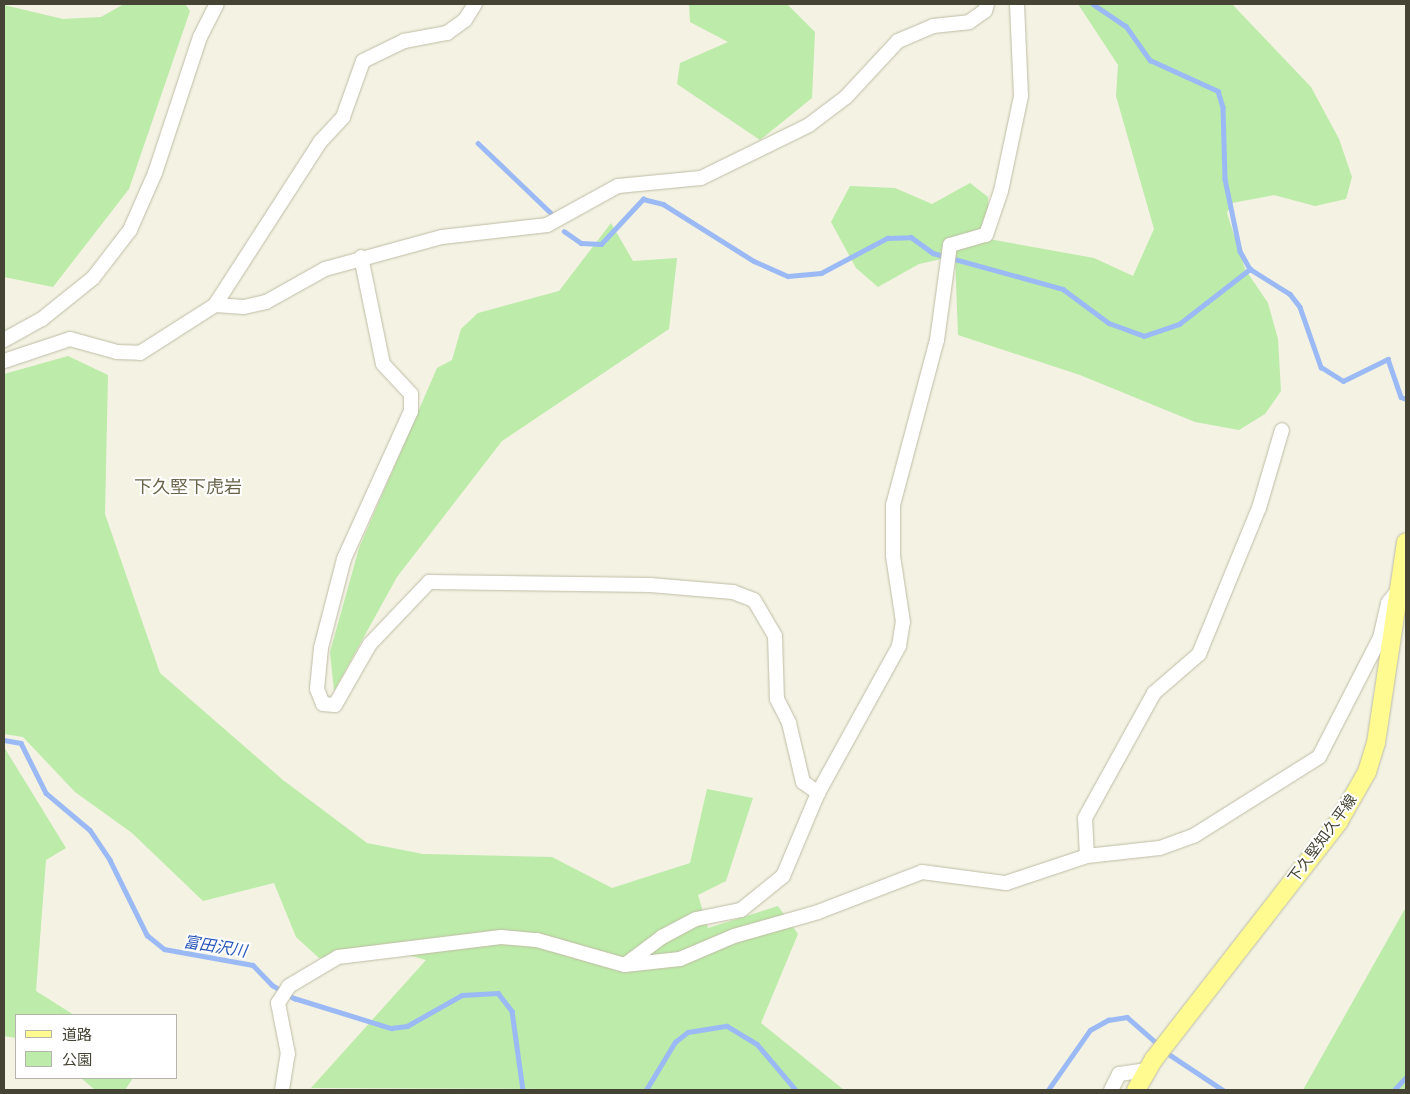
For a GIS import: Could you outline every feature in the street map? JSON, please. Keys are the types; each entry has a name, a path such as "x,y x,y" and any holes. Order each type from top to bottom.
{"main road":[{"name":"下久堅知久平線","path":"1136,1090 1150,1065 1359,788 1376,743 1401,588 1406,542"}],"street":[{"path":"4,340 42,319 93,278 130,230 155,173 200,37 217,4"},
{"path":"4,361 70,339 117,352 140,353 215,305 320,142 343,117 363,61 404,41 446,33 464,20 475,4"},
{"path":"215,305 244,307 266,302 326,269 442,237 547,225 618,186 700,178 809,125 846,97 898,41 933,26 969,22 987,4"},
{"path":"625,965 662,937 696,919 741,910 766,894 791,861 818,793 902,636 893,556 893,505 937,340 949,248 957,240 977,241 986,235 1001,191 1021,96 1017,4"},
{"path":"361,258 383,364 411,394 411,410 344,559 321,648 317,690 323,704 335,705 370,644 429,582 640,584 733,592 754,600 775,636 779,653 777,699 789,723 803,782 818,793"},
{"path":"1087,856 1085,818 1154,693 1200,654 1259,508 1282,430"},
{"path":"282,1090 288,1054 280,1000 288,986 338,958 502,937 537,940 625,965 680,959 734,936 818,912 922,872 1006,883 1087,856 1160,848 1195,834 1319,756 1380,638 1388,603 1401,588"},
{"path":"1111,1090 1120,1074 1150,1065"}],"green space":[{"path":"124,4 185,4 190,11 129,189 53,287 4,277 4,5 63,19 101,17"},
{"path":"689,4 787,4 815,32 812,98 760,140 677,84 680,63 728,42 690,22"},
{"path":"1078,4 1232,4 1311,87 1339,139 1352,177 1346,199 1315,206 1274,195 1232,203 1227,213 1245,269 1268,303 1278,339 1281,391 1265,414 1239,430 1195,422 1080,375 958,335 955,256 919,264 878,287 856,268 831,222 850,186 895,188 932,204 970,183 988,197 989,239 1094,258 1133,276 1154,229 1116,96 1118,65"},
{"path":"611,223 633,261 677,258 669,329 502,441 397,577 334,691 330,652 359,548 437,368 452,360 461,329 478,313 559,291"},
{"path":"68,356 108,375 105,514 160,673 283,780 367,843 423,854 552,857 612,888 690,863 707,789 753,798 726,881 698,895 708,928 778,906 798,934 761,1023 844,1090 311,1088 426,960 386,949 319,958 296,937 274,883 203,901 132,833 75,792 23,737 4,734 4,374"},
{"path":"4,747 66,848 46,860 36,991 72,1014 15,1014 15,1038 4,1036"},
{"path":"1406,907 1406,1090 1303,1090"},
{"path":"82,1079 132,1079 125,1090 95,1090"}],"waterway":[{"path":"1093,4 1126,26 1150,60 1218,91 1223,107 1225,179 1240,251 1250,269 1290,294 1300,307 1321,367 1343,381 1388,359 1401,397 1406,399"},
{"path":"478,143 550,212"},
{"path":"564,231 581,243 601,244 643,199 663,204 754,261 788,276 821,273 887,238 911,237 933,253 1063,289 1109,323 1144,336 1179,324 1250,269"},
{"name":"富田沢川","path":"4,740 21,743 46,793 90,830 110,860 147,935 164,949 253,965 272,985 294,998 391,1028 407,1026 462,995 498,993 512,1011 523,1090"},
{"name":"富田沢川","path":"1048,1090 1090,1030 1108,1020 1127,1017 1159,1045"},
{"name":"富田沢川","path":"646,1090 675,1042 688,1032 727,1026 757,1044 796,1090"},
{"name":"富田沢川","path":"1164,1051 1223,1090"},
{"name":"富田沢川","path":"1394,1090 1406,1077"}],"district":[{"name":"下久堅下虎岩","path":"188,487"}]}
